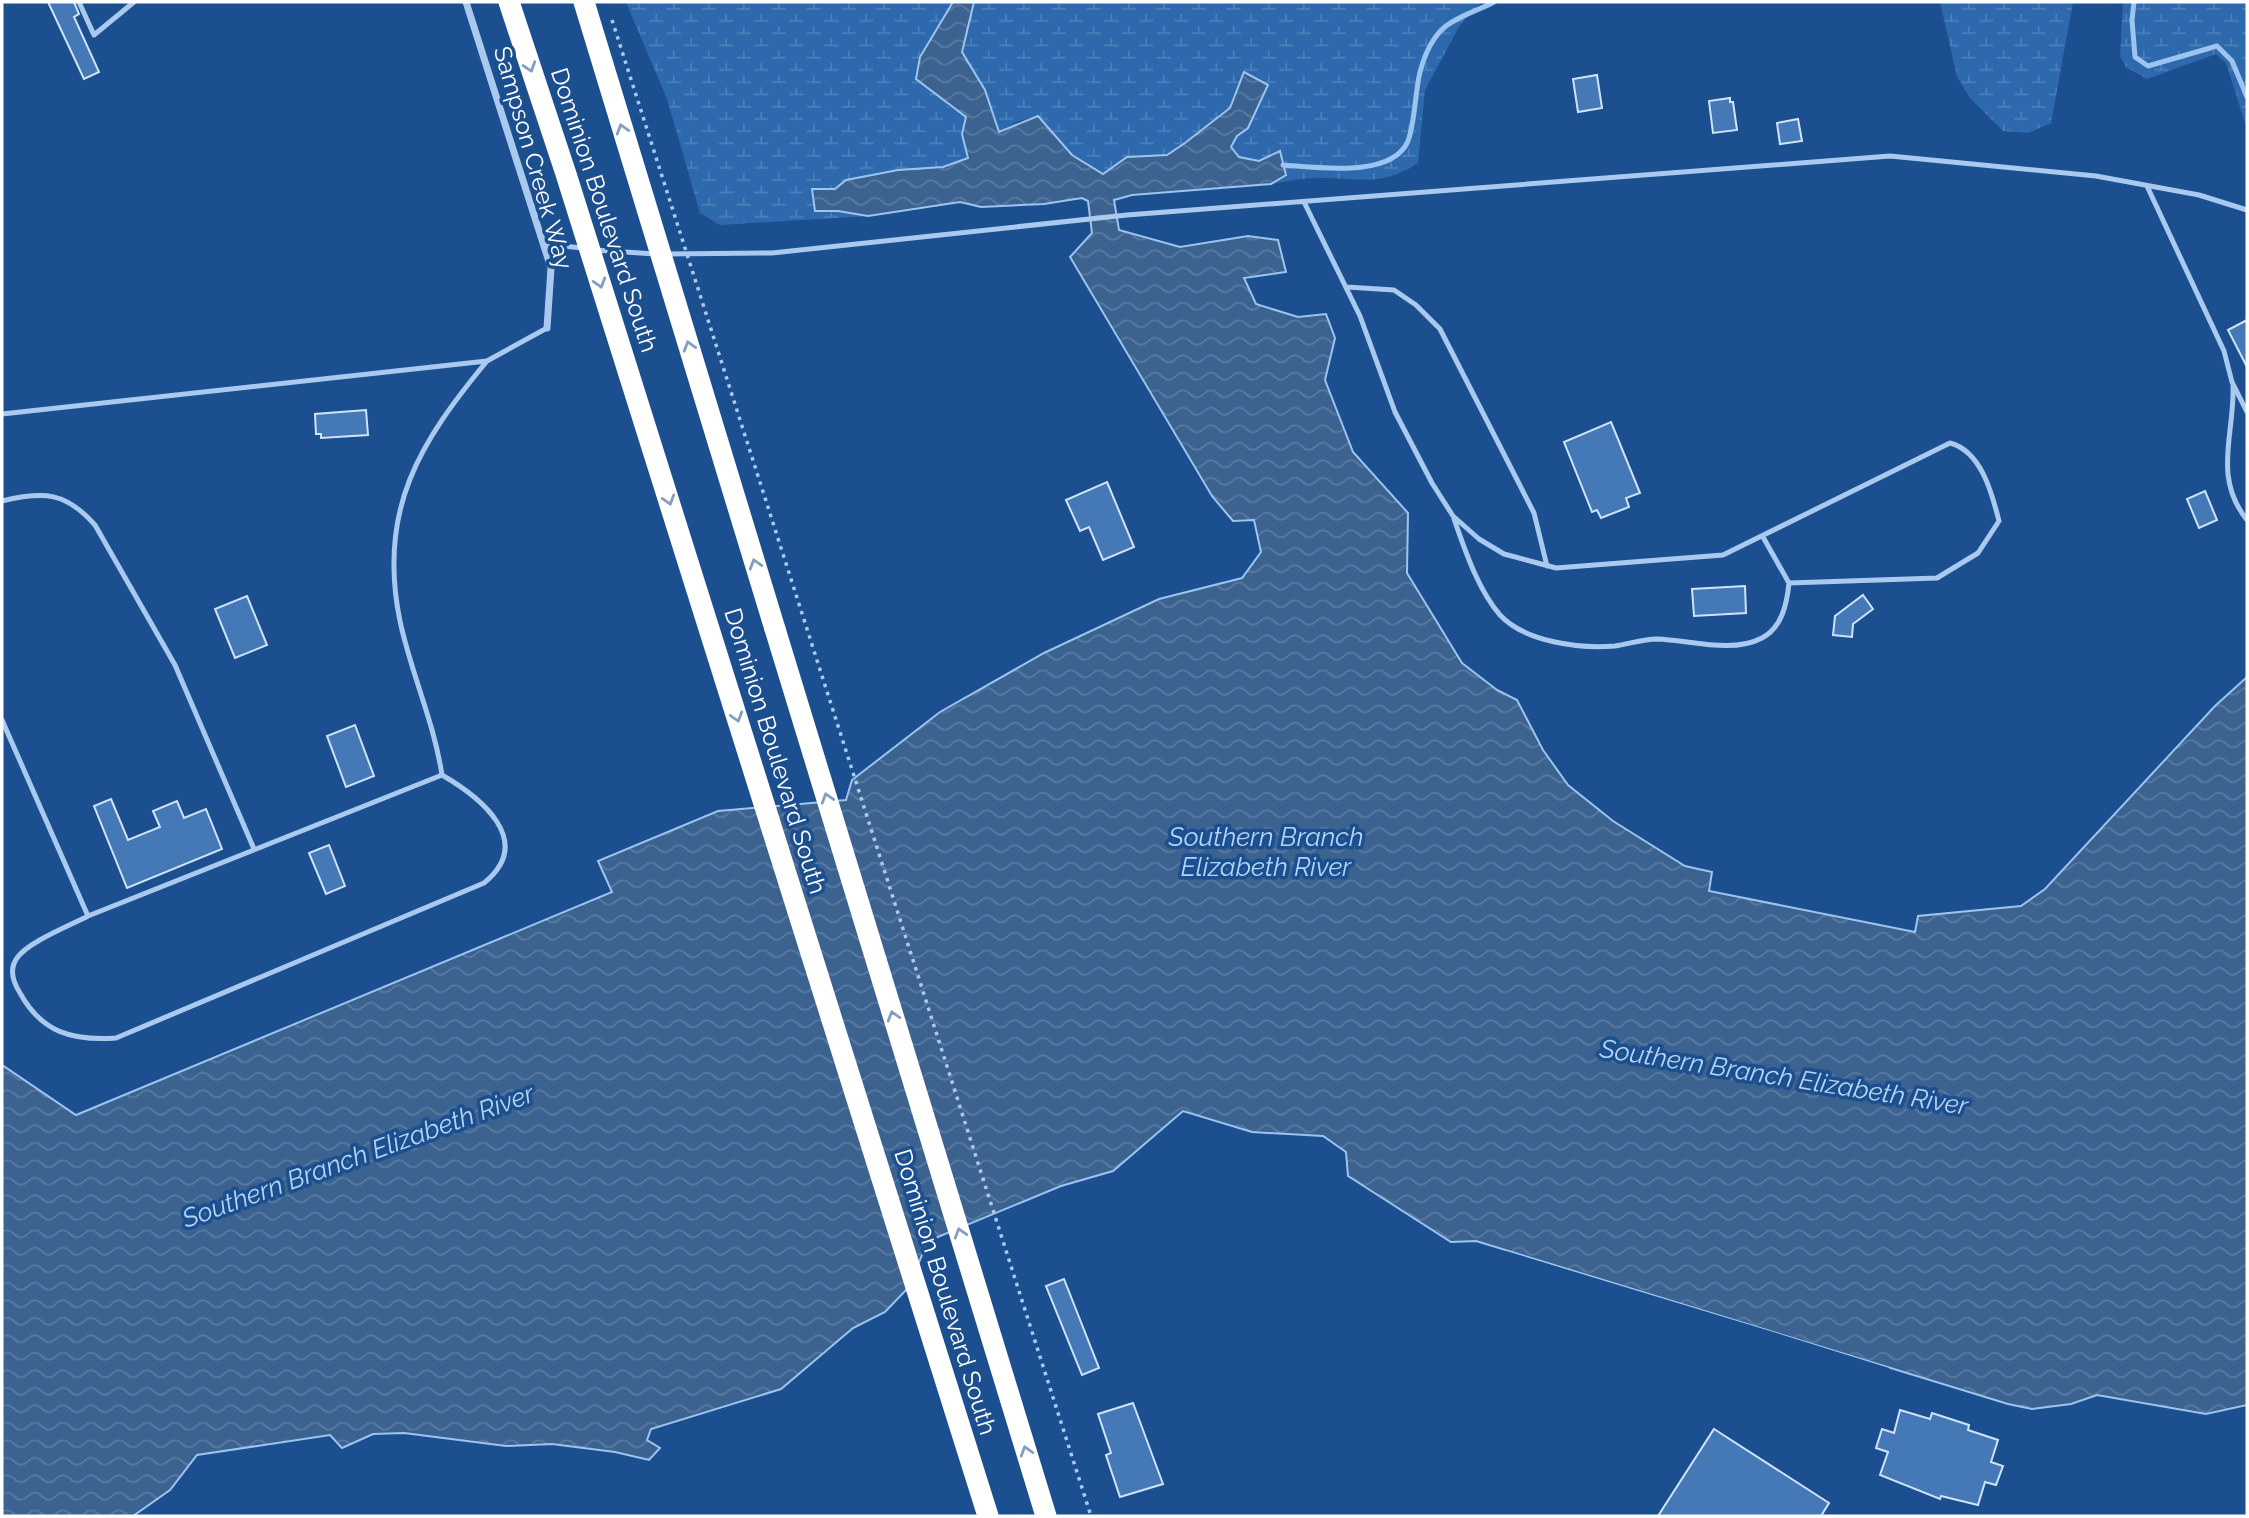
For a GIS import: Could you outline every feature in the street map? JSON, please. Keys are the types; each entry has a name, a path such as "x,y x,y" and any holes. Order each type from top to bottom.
{"highway":[{"name":"Dominion Boulevard South","path":"509,2 566,174 988,1516"},
{"name":"Dominion Boulevard South","path":"584,2 1046,1516"}],"street":[{"name":"Sampson Creek Way","path":"466,2 544,244 551,278 547,328"}],"lane":[{"path":"79,2 94,35 134,2"},
{"path":"544,244 633,254 772,253 1127,215 1889,156 2096,176 2199,195 2247,210"},
{"path":"2147,186 2224,351 2232,382 2233,404 2226,445 2228,480 2239,509 2247,520"},
{"path":"1304,202 1347,287 1395,412 1432,483 1453,516 1465,550 1501,616 1539,638 1576,647 1616,646 1654,639 1740,644 1762,638 1780,620 1787,604 1789,583 1763,537"},
{"path":"1347,287 1394,290 1416,305 1440,329 1529,502 1547,566"},
{"path":"2,414 487,361 547,328"},
{"path":"442,775 435,739 400,622 394,574 395,538 402,498 429,437 487,361"},
{"path":"2232,382 2247,412"},
{"path":"1453,516 1479,539 1504,554 1547,566 1723,555 1950,443 1969,452 1992,490 1999,521 1978,553 1948,574 1937,578 1789,583"},
{"path":"2,501 41,495 62,498 79,507 96,525 175,665 254,849"},
{"path":"2,720 88,916"},
{"path":"442,775 471,791 492,811 502,828 504,851 496,873 490,878 116,1038 86,1040 55,1030 31,1013 12,979 15,960 24,950 88,916 442,775"}],"path":[{"path":"610,15 1091,1516"}],"green space":[{"path":"626,2 953,2 920,57 947,105 966,117 962,134 968,159 943,167 898,170 846,180 815,211 838,211 868,216 720,225 700,213 667,99"},
{"path":"974,2 1481,2 1460,25 1425,90 1418,163 1392,176 1368,180 1310,178 1271,184 1286,175 1259,161 1239,157 1231,147 1237,136 1248,128 1267,85 1230,108 1168,155 1127,157 1103,174 1072,155 1038,116 1016,122 999,132 985,90 962,52"},
{"path":"1940,2 2073,2 2051,123 2028,133 2003,131 1970,98 1957,77"},
{"path":"2123,2 2247,2 2247,129 2226,63 2216,54 2147,79 2126,67 2120,56"}],"water":[{"name":"Southern Branch Elizabeth River","path":"953,2 974,2 962,52 985,90 999,132 1038,116 1072,155 1103,174 1127,157 1167,155 1185,143 1230,108 1244,72 1268,85 1248,128 1237,136 1231,147 1239,157 1259,161 1280,151 1286,175 1271,184 1132,195 1114,200 1119,230 1180,247 1248,236 1278,240 1286,272 1244,278 1256,304 1298,317 1326,314 1335,338 1325,380 1353,452 1408,513 1407,573 1462,663 1497,690 1517,700 1543,750 1568,785 1613,821 1685,866 1712,872 1709,891 1915,932 1918,916 2021,906 2045,889 2215,706 2247,677 2247,1405 2206,1414 2097,1395 2071,1404 2032,1409 2008,1404 1476,1241 1451,1242 1348,1176 1346,1152 1323,1136 1252,1132 1183,1111 1113,1171 1061,1186 928,1241 908,1288 885,1312 853,1328 781,1389 651,1429 647,1440 660,1448 649,1460 615,1452 552,1444 506,1446 404,1433 373,1434 342,1448 330,1435 197,1455 170,1490 133,1516 2,1516 2,1065 76,1115 612,892 598,861 718,811 846,800 852,780 940,712 1044,653 1159,599 1242,578 1261,552 1254,520 1233,521 1212,496 1070,257 1092,233 1088,201 1082,198 1044,204 981,207 960,202 868,216 838,211 815,211 812,189 835,189 846,180 898,170 943,167 968,158 962,134 966,117 916,79 920,57"}],"pier":[{"path":"1506,1251 1889,1368 1888,1371 1504,1254"}],"building":[{"path":"48,2 74,2 79,14 74,17 99,72 84,79"},
{"path":"1597,75 1602,108 1578,112 1573,79"},
{"path":"1730,98 1737,130 1713,133 1709,101"},
{"path":"1798,119 1802,141 1780,144 1777,123"},
{"path":"2247,320 2247,367 2228,330"},
{"path":"366,410 368,435 321,438 321,434 316,434 315,414"},
{"path":"1611,422 1640,493 1626,498 1629,507 1601,518 1597,510 1592,512 1564,442"},
{"path":"1107,482 1134,547 1103,560 1089,527 1080,531 1066,500"},
{"path":"2205,491 2217,520 2199,528 2187,499"},
{"path":"1745,586 1746,613 1694,616 1692,589"},
{"path":"1863,595 1873,609 1853,624 1852,637 1833,635 1835,616"},
{"path":"247,596 267,645 235,658 215,609"},
{"path":"355,725 374,776 346,787 327,736"},
{"path":"111,799 128,840 160,827 153,811 177,801 184,818 206,809 222,849 127,888 94,806"},
{"path":"329,845 345,886 326,894 309,853"},
{"path":"1064,1279 1099,1368 1082,1375 1046,1286"},
{"path":"1133,1403 1163,1484 1120,1497 1106,1455 1111,1453 1098,1414"},
{"path":"1900,1410 1930,1419 1932,1413 1969,1425 1968,1430 1998,1440 1991,1462 2003,1466 1996,1485 1985,1482 1978,1505 1941,1496 1940,1499 1880,1475 1888,1452 1876,1448 1882,1429 1894,1433"},
{"path":"1714,1429 1829,1503 1821,1516 1658,1516"}],"waterway":[{"path":"1283,165 1352,168 1386,161 1399,153 1408,141 1420,72 1433,41 1451,22 1494,2"},
{"path":"2134,2 2132,20 2135,57 2148,66 2217,46 2232,61 2247,97"}]}
